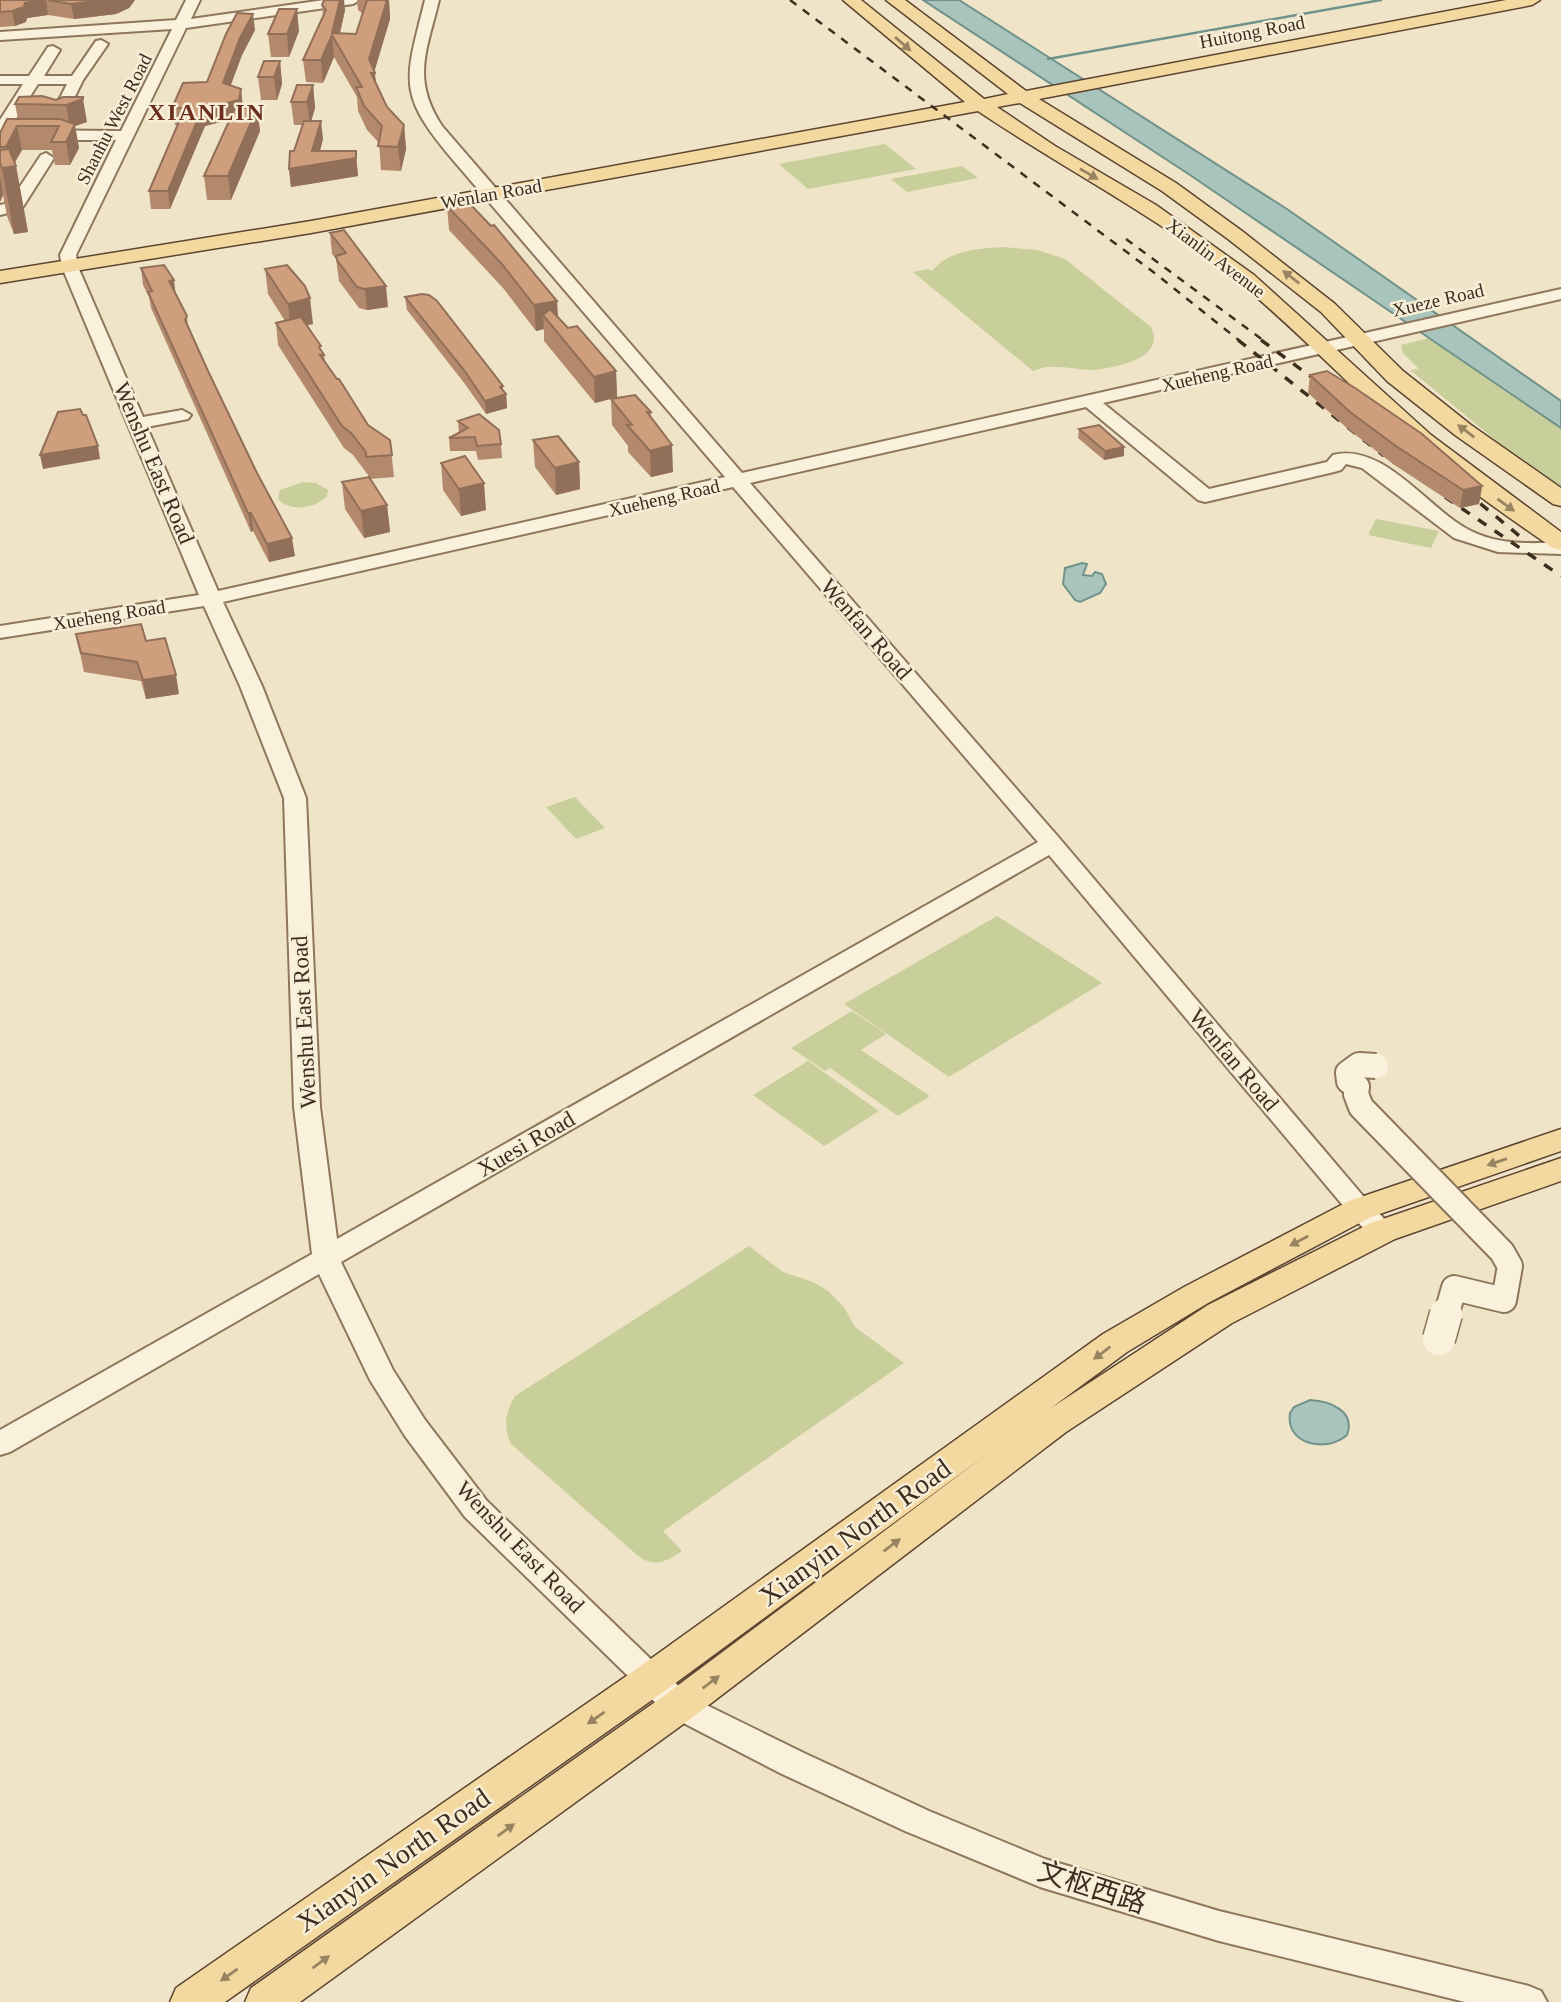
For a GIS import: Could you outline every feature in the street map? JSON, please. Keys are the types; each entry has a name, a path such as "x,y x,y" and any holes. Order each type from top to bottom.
{"main road":[{"name":"Xianlin Avenue","path":"851,0 974,100 1048,150 1149,209 1247,279 1423,440 1561,546"},
{"name":"Xianlin Avenue","path":"894,0 988,71 1026,91 1050,113 1169,187 1235,235 1328,308 1395,376 1484,445 1561,499"},
{"name":"Huitong Road","path":"1095,78 1485,0"},
{"name":"Huitong Road","path":"974,100 1527,0"},
{"path":"945,78 963,78 988,71"},
{"name":"Wenlan Road","path":"0,264 69,261 271,235 486,189 974,100"},
{"path":"1006,121 1027,113 1050,113"},
{"name":"Wenlan Road","path":"0,277 69,261"},
{"path":"1289,315 1309,317 1328,308"},
{"path":"1358,380 1366,375 1395,376"},
{"name":"Xianyin North Road","path":"191,2002 665,1693 1054,1423 1220,1314 1371,1220 1561,1140"},
{"name":"Xianyin North Road","path":"1371,1220 1561,1169"},
{"name":"Xianyin North Road","path":"266,2002 665,1693"}],"street":[{"name":"Shanhu West Road","path":"69,261 193,0"},
{"path":"0,36 183,24 353,0"},
{"name":"Wenfan Road","path":"432,0 416,87 423,107 434,125 486,189 1052,844 1371,1220"},
{"path":"59,116 76,80 101,44"},
{"path":"0,134 53,50"},
{"path":"0,80 76,80"},
{"path":"0,134 128,136"},
{"path":"0,210 15,207 46,158"},
{"path":"11,178 33,179"},
{"name":"Wenshu East Road","path":"69,261 211,599 251,686 295,798 307,1107 326,1259 380,1373 415,1428 476,1508 665,1693"},
{"name":"Xueze Road","path":"1325,349 1561,294"},
{"path":"589,335 609,331"},
{"name":"Xueheng Road","path":"0,632 211,599 1325,349"},
{"path":"1090,401 1205,496 1334,466 1340,459 1355,458 1369,464 1461,534 1475,540 1517,551 1561,546"},
{"path":"138,423 182,415"},
{"name":"Xuesi Road","path":"0,1444 1052,844"},
{"path":"1376,1066 1359,1065 1348,1073 1349,1080 1357,1087 1356,1094 1361,1107 1502,1252 1510,1266 1504,1300 1454,1288 1439,1339"},
{"name":"文枢西路","path":"665,1693 917,1821 1040,1872 1219,1926 1529,2002"}],"green space":[{"path":"885,144 916,169 808,189 779,164"},
{"path":"962,166 978,178 907,192 891,179"},
{"path":"1002,247 1037,250 1065,259 1151,327 1154,338 1152,347 1136,360 1113,367 1092,370 1047,367 1033,371 913,272 928,269 932,271 947,259 964,252"},
{"path":"1433,337 1561,428 1561,487 1521,461 1410,370 1419,369 1403,353 1401,345"},
{"path":"303,482 316,483 328,490 327,496 316,504 303,507 289,506 278,499 280,490"},
{"path":"1376,519 1439,531 1431,548 1368,535"},
{"path":"575,797 605,828 576,839 546,807"},
{"path":"997,916 1102,983 949,1077 844,1004"},
{"path":"852,1011 886,1034 861,1050 930,1096 898,1116 830,1068 825,1071 791,1048"},
{"path":"808,1061 879,1111 824,1146 753,1095"},
{"path":"749,1246 783,1272 813,1282 828,1291 844,1307 855,1327 904,1363 663,1531 682,1551 665,1561 649,1561 637,1555 511,1444 506,1425 509,1408 515,1396"}],"water":[{"path":"923,0 959,0 1287,209 1561,401 1561,428 1190,175"},
{"path":"1087,564 1083,575 1092,576 1095,572 1102,574 1106,584 1100,593 1080,602 1075,600 1063,584 1065,568"},
{"path":"1310,1400 1333,1405 1345,1414 1349,1427 1347,1435 1329,1444 1309,1443 1301,1439 1290,1424 1290,1413 1294,1407"}],"building":[{"path":"0,0 43,0 25,3 24,7 12,11 0,12"},
{"path":"48,0 104,0 71,4"},
{"path":"324,0 340,0 332,33 356,34 367,0 387,0 369,59 375,73 371,73 387,107 404,125 398,147 378,146 382,126 364,106 356,87 362,87 332,35 321,60 303,60 326,10 322,5"},
{"path":"279,9 297,9 287,34 268,34"},
{"path":"237,13 253,14 240,38 223,83 241,89 239,100 202,109 168,191 149,191 185,108 172,108 183,83 207,82"},
{"path":"264,61 280,61 274,77 258,77"},
{"path":"297,85 313,85 307,102 291,102"},
{"path":"42,96 56,100 63,97 83,99 66,105 15,104 19,97"},
{"path":"235,108 257,108 228,176 204,176"},
{"path":"7,119 60,119 75,124 66,142 51,142 59,126 17,126 6,147 0,147 0,133"},
{"path":"304,121 321,121 312,151 356,151 356,158 289,169 290,151 294,151"},
{"path":"9,149 16,166 2,168 0,150"},
{"path":"468,202 491,226 494,225 557,301 534,305 501,263 447,206"},
{"path":"344,230 386,286 365,289 357,287 337,260 336,256 346,253 330,233"},
{"path":"164,265 174,280 169,281 187,316 185,320 208,371 292,538 267,544 251,513 248,513 148,292 152,291 141,268"},
{"path":"287,265 305,286 310,298 288,304 265,269"},
{"path":"422,294 437,301 503,386 500,387 506,394 485,401 464,370 405,297"},
{"path":"550,309 568,328 577,326 616,371 594,377 543,315"},
{"path":"301,317 321,346 319,347 324,355 320,355 368,425 390,440 392,455 366,457 366,452 342,426 276,323"},
{"path":"1327,371 1422,434 1482,486 1463,490 1350,412 1310,375"},
{"path":"635,395 651,412 647,412 672,445 650,451 627,425 632,425 611,399"},
{"path":"80,409 83,415 86,415 98,446 40,455 58,412"},
{"path":"479,414 499,430 501,444 477,446 475,437 449,438 468,428 458,421"},
{"path":"1099,425 1124,447 1105,451 1079,429"},
{"path":"558,436 579,462 555,468 533,440"},
{"path":"465,456 484,483 459,489 441,463"},
{"path":"369,477 387,505 361,511 342,482"},
{"path":"141,624 146,641 165,638 176,675 143,680 137,662 81,653 76,634"}],"waterway":[{"path":"1048,59 1381,0"}],"railway":[{"path":"790,0 1152,271 1240,341"},
{"path":"1126,239 1264,341"},
{"path":"1238,340 1384,456"},
{"path":"1261,340 1325,387"},
{"path":"1465,491 1522,538"},
{"path":"1445,497 1561,576"}],"district":[{"name":"XIANLIN","path":"207,112"}]}
